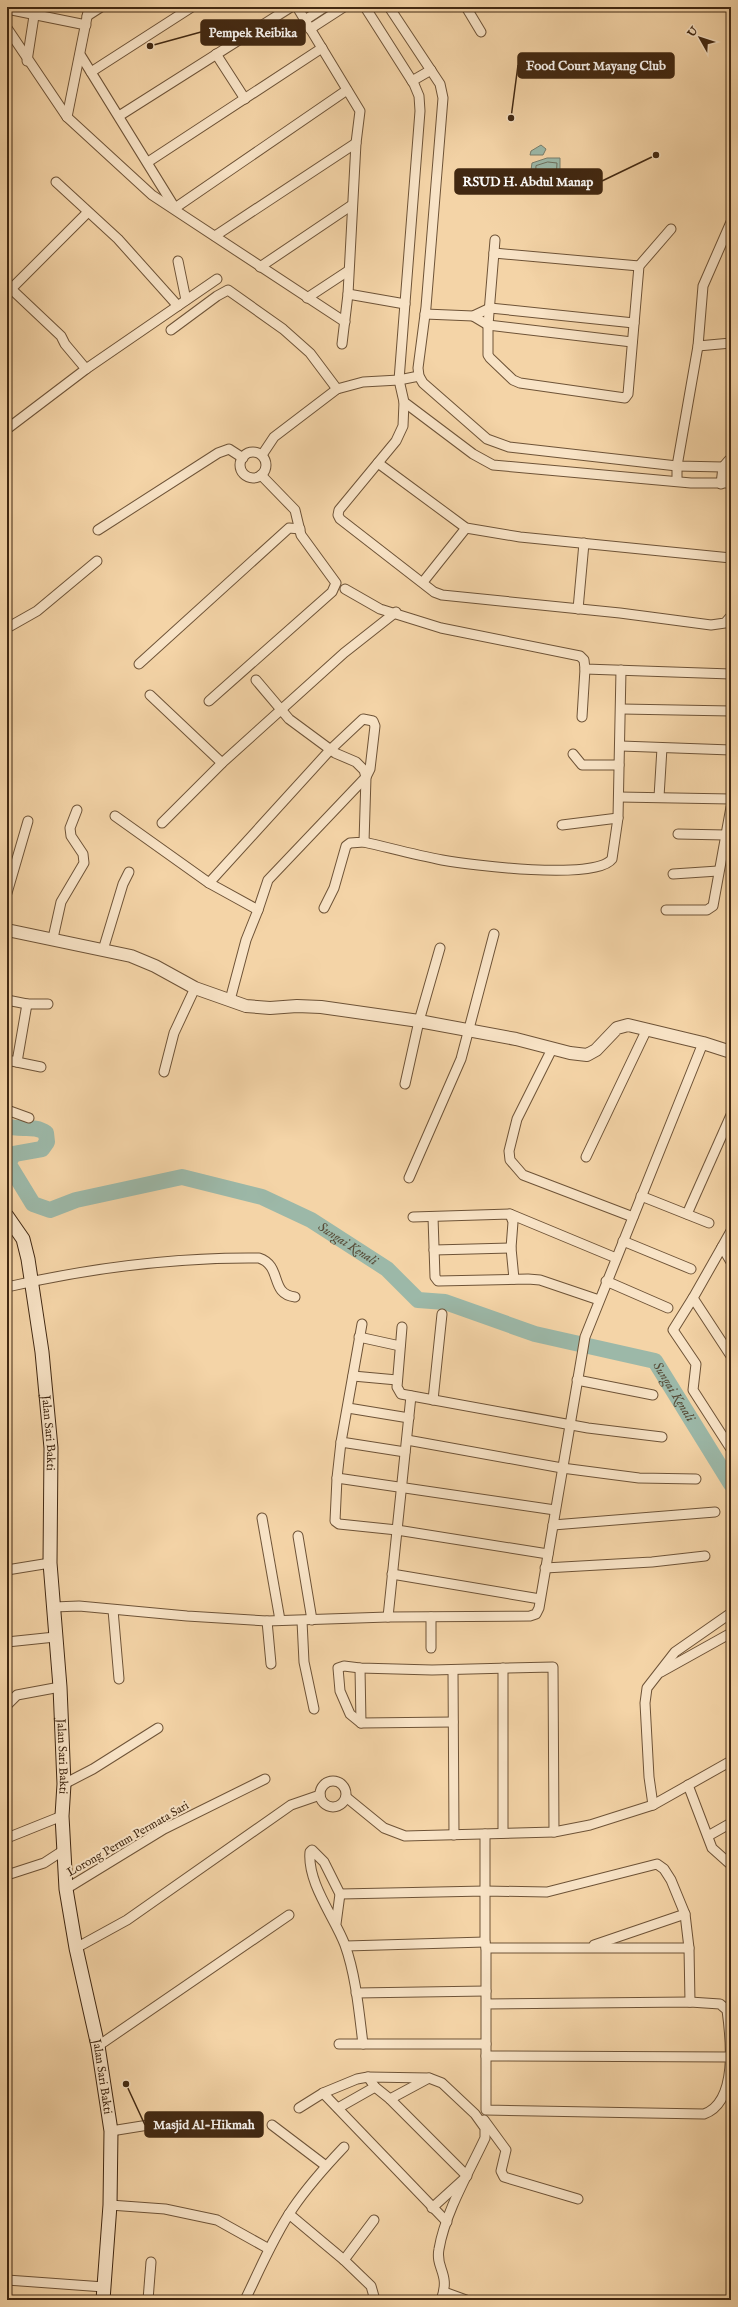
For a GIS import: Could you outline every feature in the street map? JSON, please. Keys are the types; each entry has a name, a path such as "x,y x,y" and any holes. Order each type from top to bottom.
{"main road":[{"name":"Jalan Sari Bakti","path":"7,1216 23,1239 28,1259 42,1352 51,1448 50,1563 60,1687 64,1784 62,1816 66,1889 76,1948 98,2046 111,2131 110,2205 104,2294"}],"street":[{"path":"7,9 34,16 87,16 101,7"},
{"path":"91,72 192,7"},
{"path":"119,116 291,7"},
{"path":"297,7 360,111 356,143 348,271 348,294 342,344"},
{"path":"305,20 325,7"},
{"path":"310,29 344,7"},
{"path":"365,7 412,81 419,96 420,111 399,380 404,402 402,430 378,463 339,510 338,515 340,519 442,595 711,625 724,623 731,616"},
{"path":"389,7 440,84 443,98 425,314 418,368 419,376 423,383 488,439 509,447 677,466 728,466 721,484"},
{"path":"466,7 481,32"},
{"path":"27,61 34,16"},
{"path":"67,117 81,56 87,16"},
{"path":"7,28 27,61 67,117 152,195 175,208 260,267 345,322"},
{"path":"148,162 322,48"},
{"path":"216,54 244,98"},
{"path":"81,56 148,162 175,208"},
{"path":"412,81 431,70"},
{"path":"175,208 347,90"},
{"path":"215,236 356,143"},
{"path":"56,182 87,213 118,240 178,306"},
{"path":"260,267 352,205"},
{"path":"86,369 65,344 62,336 9,286 87,213"},
{"path":"677,481 677,466 698,346 703,286 728,238 731,222"},
{"path":"495,240 488,325 488,355 516,382 625,398 628,394 639,266 671,229"},
{"path":"494,253 639,266"},
{"path":"178,261 186,300"},
{"path":"307,298 348,271"},
{"path":"7,429 86,369 217,279"},
{"path":"171,330 217,296 228,290 283,329 310,353 337,389"},
{"path":"348,294 405,304"},
{"path":"425,314 473,316 490,308 634,323"},
{"path":"473,316 488,325 632,342"},
{"path":"698,346 731,343"},
{"path":"262,455 274,437 337,389 364,382 399,380 419,376"},
{"path":"404,402 473,454 493,465 677,481 721,484 731,483"},
{"path":"98,530 218,453 229,449 243,458"},
{"path":"254,452 262,455 266,460 266,467 257,478 250,478 244,474 240,463 243,458 254,452"},
{"path":"378,463 466,528 584,543 731,558"},
{"path":"209,702 332,592 336,583 301,535 295,510 261,474"},
{"path":"139,664 289,528 300,529"},
{"path":"423,582 466,528"},
{"path":"578,609 584,543"},
{"path":"7,628 37,610 97,561"},
{"path":"345,589 380,609 396,612 441,628 580,656 584,660 585,669 582,717"},
{"path":"162,823 222,763 344,653 396,612"},
{"path":"585,669 731,674"},
{"path":"324,908 334,888 346,846 350,843 364,842 456,862 555,872 605,866 612,859 618,818 622,709 621,670"},
{"path":"256,680 294,723 330,750 356,762 364,770 366,777 364,842"},
{"path":"150,695 222,763"},
{"path":"622,709 731,711"},
{"path":"209,883 330,750 363,719 373,721 375,726 370,769 366,777 268,880 246,940 230,1000"},
{"path":"621,746 731,750"},
{"path":"659,797 662,748"},
{"path":"573,754 582,765 619,765"},
{"path":"619,797 731,799"},
{"path":"666,910 711,908 731,808"},
{"path":"53,938 61,902 84,863 83,854 72,836 70,828 77,810"},
{"path":"115,816 209,883 258,910"},
{"path":"562,825 618,818"},
{"path":"7,893 28,821"},
{"path":"678,834 725,835"},
{"path":"673,874 718,871"},
{"path":"103,950 123,884 129,872"},
{"path":"7,930 53,938 131,956 155,966 194,988 246,1006 270,1008 321,1007 419,1021 587,1055 596,1050 613,1031 621,1026 648,1029 731,1052"},
{"path":"409,1178 461,1059 494,934"},
{"path":"405,1084 419,1021 440,948"},
{"path":"164,1072 174,1032 194,988"},
{"path":"7,1000 27,1004 48,1004"},
{"path":"17,1062 27,1004"},
{"path":"586,1157 648,1029"},
{"path":"54,1607 79,1606 113,1610 267,1621 388,1617 530,1616 536,1614 539,1608 556,1510 580,1354 584,1337 703,1043"},
{"path":"552,1049 518,1119 509,1150 510,1160 523,1175 632,1218"},
{"path":"7,1060 41,1066"},
{"path":"7,1110 29,1118"},
{"path":"687,1214 731,1115"},
{"path":"641,1196 709,1223"},
{"path":"510,1214 513,1222 511,1248 514,1279"},
{"path":"413,1217 510,1214 616,1258"},
{"path":"433,1217 435,1277 441,1282 514,1279 540,1280 599,1300"},
{"path":"731,1230 693,1298 673,1330 696,1364 693,1390 731,1449"},
{"path":"623,1241 691,1269"},
{"path":"722,1247 731,1262"},
{"path":"434,1250 511,1248"},
{"path":"7,1287 119,1266 180,1260 260,1258 267,1260 271,1265 281,1292 287,1296 295,1297"},
{"path":"606,1281 668,1308"},
{"path":"693,1298 731,1356"},
{"path":"433,1400 442,1314"},
{"path":"362,1324 341,1442 337,1478 335,1521 339,1524 397,1530 548,1554"},
{"path":"402,1327 397,1380 397,1390 401,1394 569,1424 662,1437"},
{"path":"359,1337 400,1346"},
{"path":"353,1376 397,1380"},
{"path":"577,1380 653,1395"},
{"path":"388,1617 411,1396"},
{"path":"348,1408 409,1418"},
{"path":"407,1440 562,1468 639,1478 696,1479"},
{"path":"341,1442 405,1452"},
{"path":"337,1478 556,1510"},
{"path":"553,1525 715,1512"},
{"path":"262,1518 280,1620"},
{"path":"298,1536 312,1620"},
{"path":"545,1568 652,1562 705,1556"},
{"path":"7,1570 50,1563"},
{"path":"392,1574 540,1599"},
{"path":"113,1610 119,1679"},
{"path":"653,1805 649,1777 644,1703 647,1688 675,1652 731,1613"},
{"path":"431,1617 431,1648"},
{"path":"267,1621 272,1664"},
{"path":"302,1621 304,1662 314,1709"},
{"path":"658,1674 731,1632"},
{"path":"7,1642 55,1637"},
{"path":"453,1722 362,1723 350,1714 340,1691 337,1674 338,1668 344,1666 360,1668 453,1670 553,1667 554,1832"},
{"path":"360,1668 362,1723"},
{"path":"502,1668 503,1833"},
{"path":"453,1670 454,1835"},
{"path":"7,1705 17,1695 60,1687"},
{"path":"64,1784 93,1769 158,1728"},
{"path":"346,1796 340,1806 330,1807 321,1800 320,1795 324,1785 334,1781 344,1786 346,1796 384,1828 405,1836 554,1832 590,1825 653,1805 731,1761"},
{"name":"Lorong Perum Permata Sari","path":"66,1889 164,1829 265,1779"},
{"path":"688,1785 712,1848 731,1865"},
{"path":"76,1948 127,1920 290,1805 320,1795"},
{"path":"7,1838 62,1816"},
{"path":"708,1836 731,1823"},
{"path":"485,1834 486,2110 704,2114 713,2111 725,2098 728,2088 730,2058 729,2029 726,2008 720,2004 690,2002 486,2004"},
{"path":"7,1875 44,1863 64,1850"},
{"path":"336,1924 340,1894 324,1862 314,1851 311,1850 309,1858 318,1890 346,1946 356,1994 363,2044"},
{"path":"340,1894 485,1890 547,1892 657,1864 667,1874 686,1914 689,1948 690,2002"},
{"path":"587,1947 686,1914"},
{"path":"98,2046 289,1915"},
{"path":"346,1946 486,1945 689,1948"},
{"path":"356,1994 486,1991"},
{"path":"339,2044 486,2044"},
{"path":"486,2056 730,2058"},
{"path":"368,2077 375,2087 390,2099 467,2176"},
{"path":"299,2108 323,2094 357,2079 368,2077 429,2078 442,2083 475,2114 487,2123 506,2150 501,2171 504,2177 578,2199"},
{"path":"390,2099 429,2078"},
{"path":"338,2108 375,2087"},
{"path":"323,2094 447,2222"},
{"path":"466,2300 442,2296 446,2281 438,2252 447,2222 486,2133 485,2128 475,2114"},
{"path":"111,2131 192,2118"},
{"path":"272,2124 326,2166"},
{"path":"245,2300 269,2249 289,2214 326,2166 344,2147"},
{"path":"432,2208 467,2176"},
{"path":"110,2205 164,2209 217,2220 269,2249"},
{"path":"289,2214 344,2260 371,2286 375,2300"},
{"path":"344,2260 374,2220"},
{"path":"148,2300 151,2262"},
{"path":"7,2280 104,2294"}],"water":[{"path":"541,145 546,149 543,155 530,155 531,151"},
{"path":"547,158 560,158 560,187 529,184 532,163"}],"waterway":[{"name":"Sungai Kenali","path":"7,1126 32,1128 46,1133 47,1142 42,1149 14,1154 8,1163 33,1204 50,1210 76,1200 182,1177 262,1197 311,1220 387,1269 418,1300 445,1302 535,1334 655,1361 731,1484"}],"place":[{"name":"Pempek Reibika","path":"150,46"},
{"name":"Food Court Mayang Club","path":"511,118"},
{"name":"RSUD H. Abdul Manap","path":"656,155"},
{"name":"Masjid Al-Hikmah","path":"126,2084"}]}
